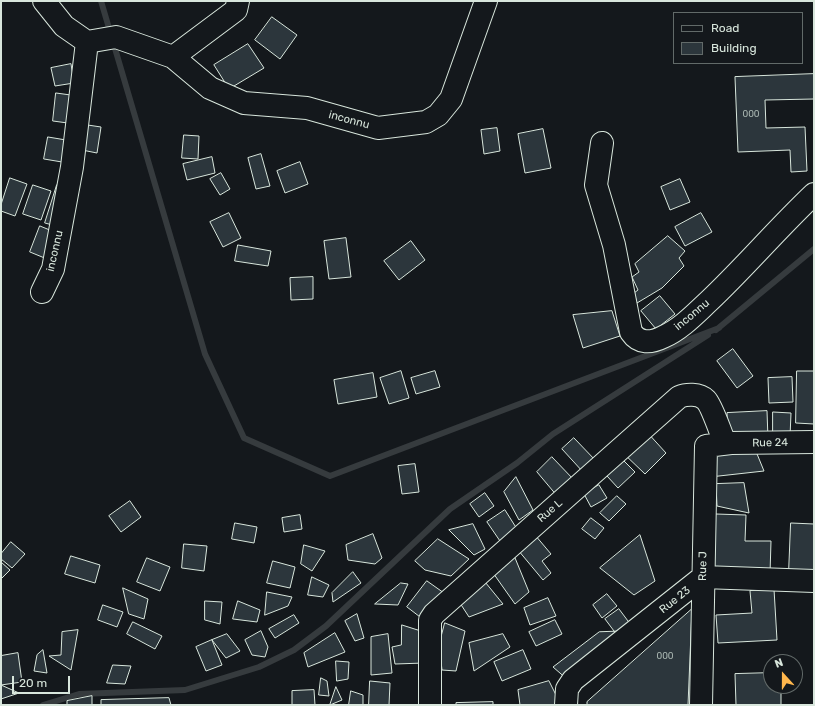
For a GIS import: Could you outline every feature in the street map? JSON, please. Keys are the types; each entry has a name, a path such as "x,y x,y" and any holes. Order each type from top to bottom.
{"street":[{"path":"44,1 64,26 90,42"},
{"path":"173,57 236,10 238,1"},
{"name":"inconnu","path":"42,292 53,269 72,167 90,42 116,37 173,57 210,88 244,103 307,108 378,128 426,122 438,115 451,99 486,1"},
{"name":"inconnu","path":"602,143 596,185 614,245 631,332 635,338 642,342 663,338 685,324 720,291 814,194"},
{"name":"Rue L","path":"430,705 430,620 446,603 684,395 700,396 707,400 725,443"},
{"name":"Rue 24","path":"725,443 814,442"},
{"name":"Rue J","path":"701,705 705,450 709,445 725,443"},
{"path":"703,577 814,581"},
{"name":"Rue 23","path":"566,700 566,689 573,680 703,577"}],"building":[{"path":"272,17 297,35 280,59 255,40"},
{"path":"248,44 264,68 229,89 214,65"},
{"path":"71,64 74,83 55,86 51,68"},
{"path":"814,74 814,99 765,100 766,128 805,127 807,171 791,172 790,150 738,152 735,77"},
{"path":"56,93 78,96 75,124 53,121"},
{"path":"81,124 101,127 97,153 77,149"},
{"path":"497,128 500,151 484,154 481,130"},
{"path":"543,129 551,168 525,173 518,134"},
{"path":"184,135 199,136 198,159 182,158"},
{"path":"48,137 66,140 62,162 44,159"},
{"path":"261,154 270,186 256,189 248,158"},
{"path":"212,157 215,173 187,180 183,164"},
{"path":"300,162 308,184 285,193 277,171"},
{"path":"221,173 230,189 220,195 210,179"},
{"path":"10,178 27,184 15,216 1,211 1,205"},
{"path":"680,179 690,202 670,210 661,187"},
{"path":"33,185 51,191 41,220 23,214"},
{"path":"57,185 67,189 56,226 45,223"},
{"path":"229,213 241,238 223,247 210,222"},
{"path":"701,213 712,232 685,246 675,227"},
{"path":"40,226 57,233 47,259 30,252"},
{"path":"668,236 685,251 679,258 684,266 662,288 637,303 634,293 638,290 632,277 639,272 635,264"},
{"path":"346,238 351,277 329,279 324,241"},
{"path":"411,241 425,260 399,280 384,261"},
{"path":"238,245 271,251 268,266 235,261"},
{"path":"313,277 313,299 291,300 290,278"},
{"path":"660,296 675,314 656,329 641,311"},
{"path":"612,311 620,336 583,348 573,315"},
{"path":"733,349 753,376 737,388 717,361"},
{"path":"401,371 409,398 389,404 380,378"},
{"path":"435,371 440,387 416,394 411,378"},
{"path":"797,371 814,371 814,424 796,423"},
{"path":"373,373 377,397 338,404 334,380"},
{"path":"792,377 793,402 769,403 768,378"},
{"path":"767,411 768,439 728,441 727,413"},
{"path":"773,412 791,413 790,437 773,437"},
{"path":"646,431 666,453 645,474 621,451"},
{"path":"574,438 596,461 583,472 562,449"},
{"path":"709,448 755,449 764,471 710,477"},
{"path":"552,457 574,480 558,497 537,472"},
{"path":"624,461 635,472 618,488 607,476"},
{"path":"415,464 419,492 402,494 398,466"},
{"path":"516,477 533,510 519,520 504,492"},
{"path":"744,483 749,513 717,506 716,484"},
{"path":"599,485 607,498 591,507 584,494"},
{"path":"485,493 494,506 479,517 470,504"},
{"path":"617,496 626,504 609,521 600,513"},
{"path":"130,501 141,517 121,532 109,516"},
{"path":"505,510 517,529 500,541 487,522"},
{"path":"716,514 746,515 745,541 771,541 770,574 714,573"},
{"path":"300,515 302,529 284,532 282,518"},
{"path":"591,518 604,528 595,539 582,529"},
{"path":"235,523 257,527 254,543 232,539"},
{"path":"791,523 814,524 814,573 789,572"},
{"path":"473,524 485,549 474,555 449,530"},
{"path":"373,534 382,558 375,564 348,560 346,545"},
{"path":"535,535 551,554 542,561 551,573 543,580 518,550"},
{"path":"640,535 655,581 634,595 600,568"},
{"path":"438,539 469,559 451,576 425,570 415,561"},
{"path":"11,542 25,554 12,568 1,559 1,554"},
{"path":"184,544 207,546 204,571 182,568"},
{"path":"304,545 325,551 312,571 301,564"},
{"path":"513,553 529,592 515,604 491,570"},
{"path":"71,556 100,565 95,583 65,574"},
{"path":"147,558 170,567 160,591 137,582"},
{"path":"273,561 295,567 290,588 267,583"},
{"path":"1,562 10,570 1,579"},
{"path":"353,572 361,583 333,602 332,593"},
{"path":"312,577 329,585 323,597 308,595"},
{"path":"481,577 503,604 469,617 458,600"},
{"path":"427,581 444,593 424,620 407,607"},
{"path":"401,583 408,584 398,605 375,604"},
{"path":"123,588 148,599 144,619 129,614"},
{"path":"774,589 777,640 718,643 716,615 752,613 750,591"},
{"path":"267,592 292,597 288,606 265,615"},
{"path":"607,594 617,606 602,618 593,605"},
{"path":"548,598 556,616 530,625 524,608"},
{"path":"205,601 222,602 220,624 205,620"},
{"path":"238,601 260,610 257,622 233,619"},
{"path":"103,605 123,612 117,627 98,620"},
{"path":"619,609 631,625 617,635 605,619"},
{"path":"692,609 688,705 587,705 587,702"},
{"path":"357,614 364,638 355,641 345,621"},
{"path":"294,615 299,623 275,638 269,629"},
{"path":"555,620 562,634 536,646 529,632"},
{"path":"133,622 162,636 155,649 127,634"},
{"path":"445,623 465,631 456,671 442,670 439,645"},
{"path":"402,625 424,632 424,663 395,664 392,647 401,645"},
{"path":"78,630 71,670 49,656 61,655 62,632"},
{"path":"261,631 268,647 265,657 252,655 245,640"},
{"path":"628,631 568,680 553,667 599,632"},
{"path":"335,633 345,652 308,667 304,653"},
{"path":"227,634 240,651 226,658 212,640"},
{"path":"388,634 392,673 371,675 371,637"},
{"path":"503,634 510,647 474,671 469,643"},
{"path":"212,640 222,665 206,671 196,647"},
{"path":"43,650 47,673 34,671 37,655"},
{"path":"523,650 531,669 502,681 494,662"},
{"path":"18,653 22,682 1,685 1,656"},
{"path":"336,661 349,662 348,679 337,681"},
{"path":"113,665 131,666 125,684 107,683"},
{"path":"763,673 763,694 781,694 781,705 736,705 735,674"},
{"path":"321,678 327,681 329,696 319,695"},
{"path":"370,681 390,683 389,705 369,705"},
{"path":"549,681 561,705 520,705 518,690"},
{"path":"1,685 19,693 1,699"},
{"path":"336,687 342,700 330,705"},
{"path":"314,690 315,705 292,705 292,691"},
{"path":"351,691 363,695 363,705 349,705"},
{"path":"92,696 92,705 67,705 67,701"},
{"path":"169,698 171,705 101,705 101,700"},
{"path":"493,702 493,705 456,705 456,703"}],"waterway":[{"path":"101,1 205,354 244,438 330,476 719,328"},
{"path":"716,330 814,249"},
{"path":"43,705 79,694 185,690 259,667 294,650 326,626 450,509 517,463 553,434 708,335"}]}
